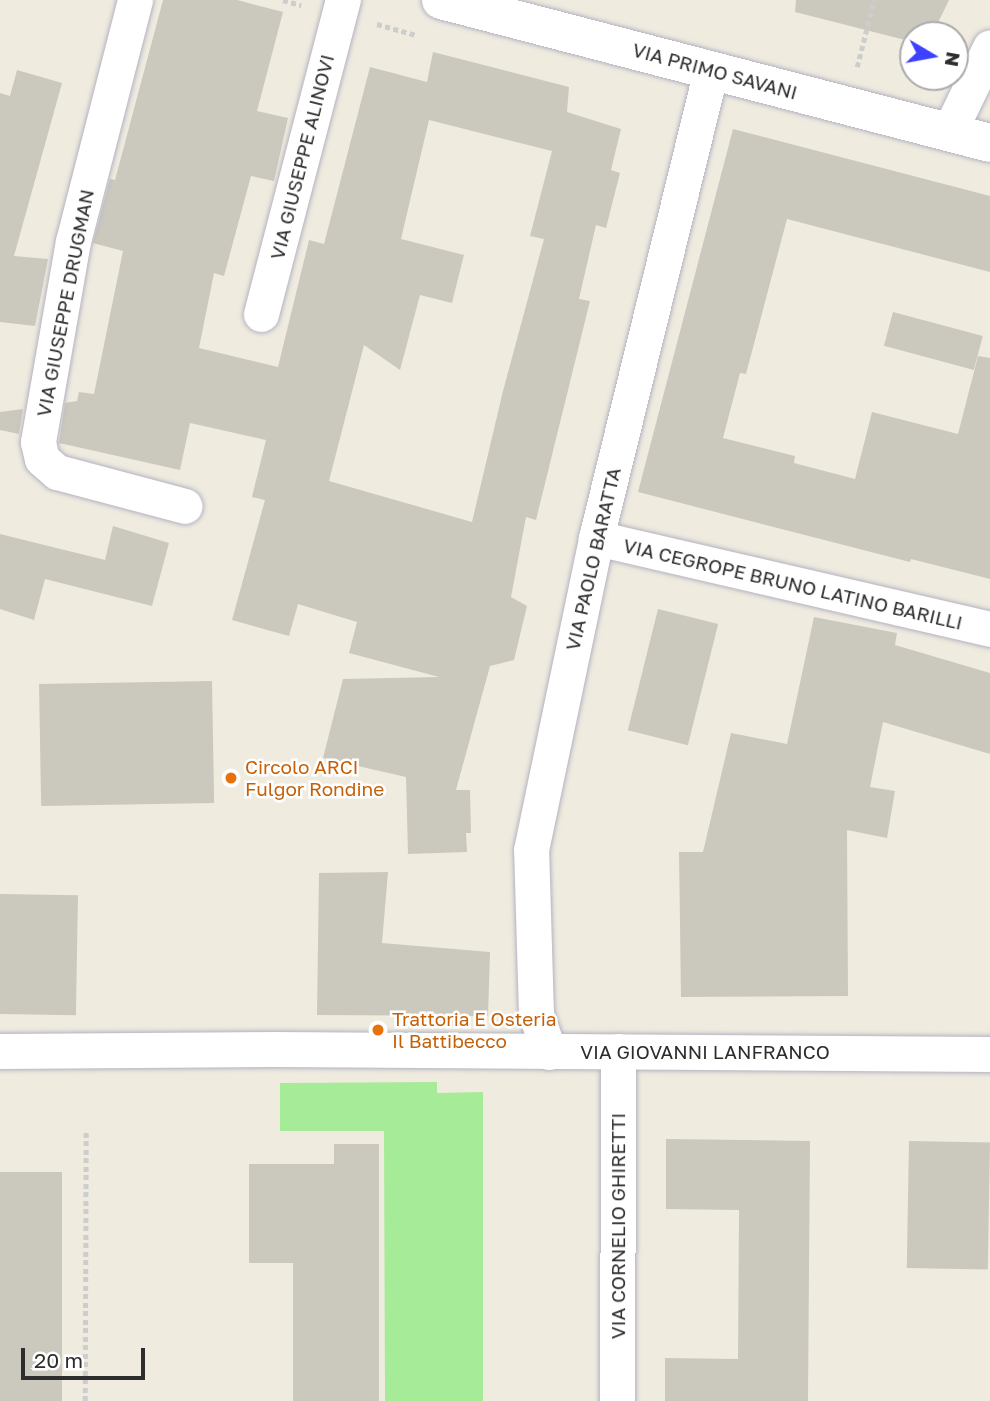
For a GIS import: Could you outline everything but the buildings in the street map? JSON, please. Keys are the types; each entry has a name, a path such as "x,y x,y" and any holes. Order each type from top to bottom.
{"street":[{"name":"VIA GIUSEPPE DRUGMAN","path":"135,0 74,241 38,442 42,459 57,472 185,506"},
{"name":"VIA GIUSEPPE ALINOVI","path":"261,314 343,0"},
{"name":"VIA PRIMO SAVANI","path":"440,0 990,143"},
{"path":"949,132 990,47"},
{"name":"VIA PAOLO BARATTA","path":"549,1052 536,1014 531,849 596,538 711,70"},
{"name":"VIA CEGROPE BRUNO LATINO BARILLI","path":"596,538 990,629"},
{"name":"VIA GIOVANNI LANFRANCO","path":"0,1051 274,1049 990,1054"},
{"name":"VIA CORNELIO GHIRETTI","path":"617,1401 618,1051"}],"path":[{"path":"847,106 874,0"},
{"path":"85,1401 86,1130"}],"green space":[{"path":"437,1082 437,1093 483,1092 483,1401 385,1401 384,1131 280,1131 280,1083"}],"place":[{"name":"Circolo ARCI Fulgor Rondine","path":"231,778"},
{"name":"Trattoria E Osteria Il Battibecco","path":"378,1030"}]}
